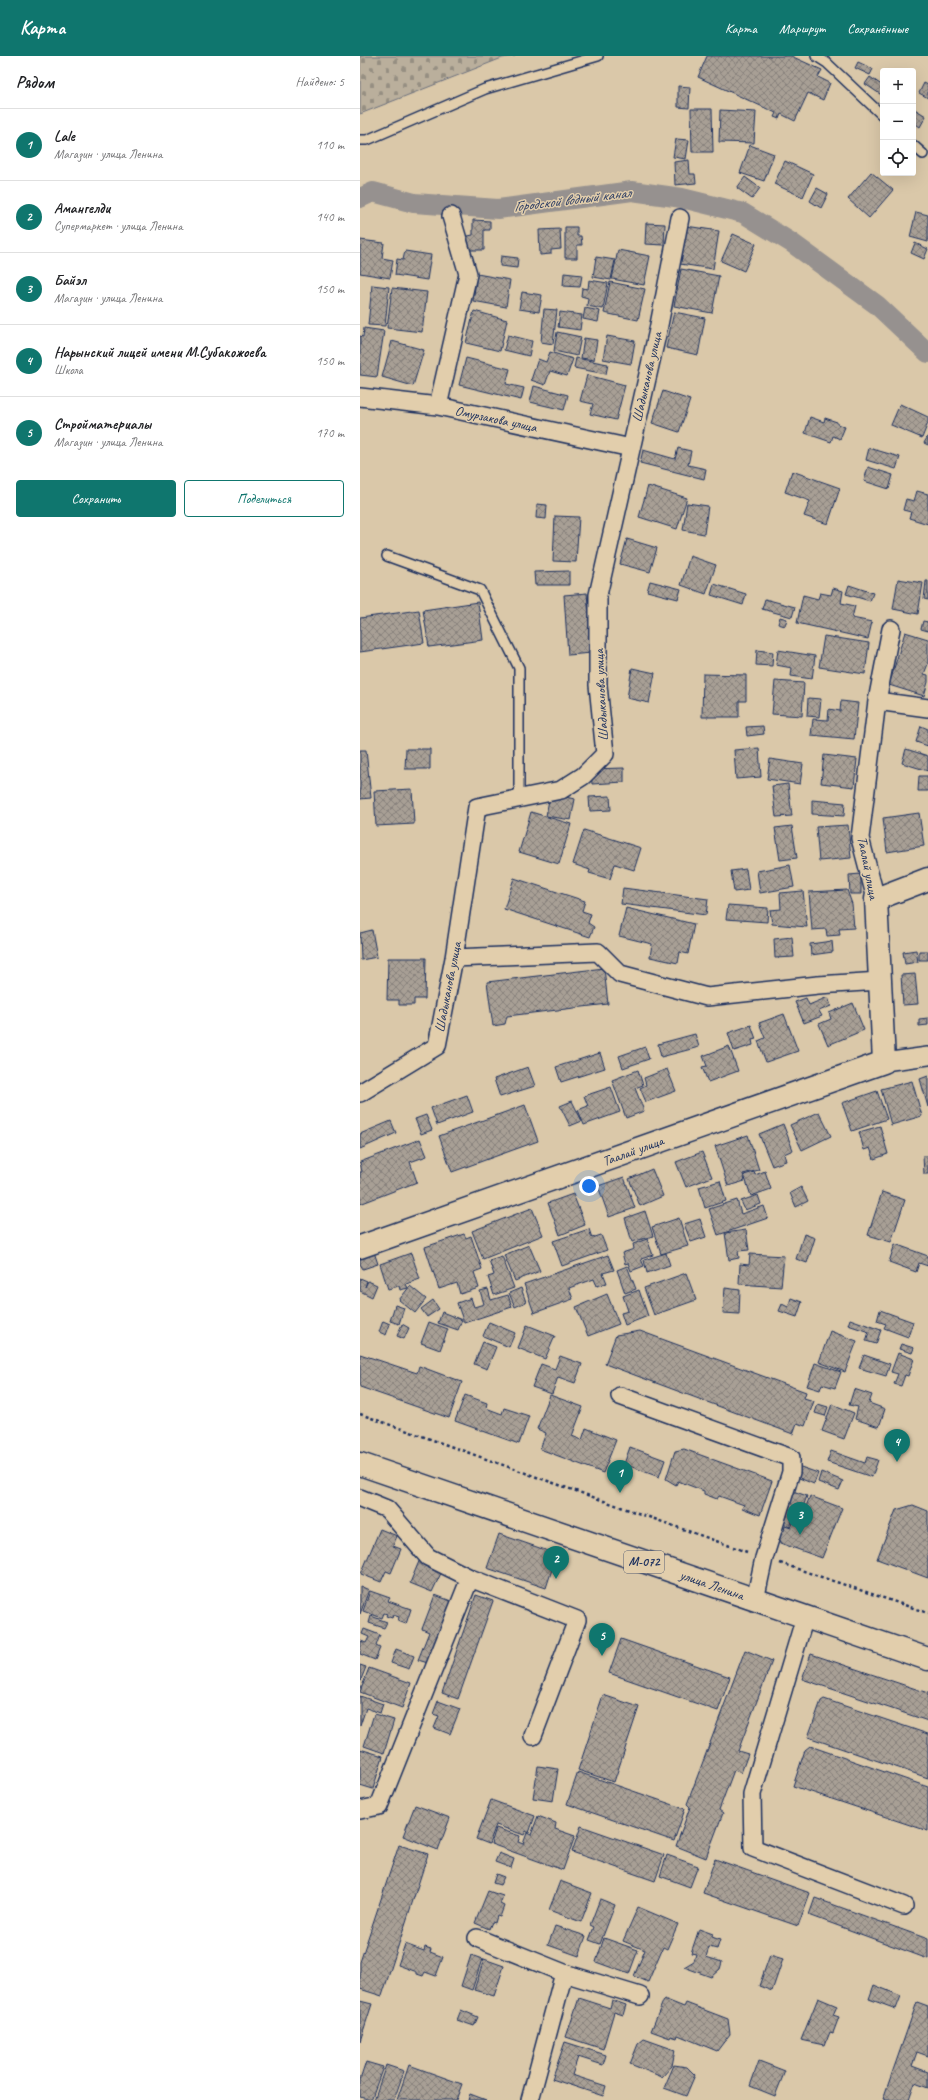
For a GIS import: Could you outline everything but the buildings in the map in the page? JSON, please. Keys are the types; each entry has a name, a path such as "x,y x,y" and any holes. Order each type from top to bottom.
{"street":[{"path":"438,406 468,274 451,216"},
{"name":"Шадыканова улица","path":"360,1093 437,1046 454,958 477,807 561,790 582,776 605,754 598,685 598,595 658,330 680,218"},
{"name":"Омурзакова улица","path":"360,397 438,406 631,448"},
{"name":"Таалай улица","path":"884,1062 876,900 860,838 877,701 890,629"},
{"path":"877,701 928,708"},
{"path":"876,900 928,879"},
{"path":"454,958 598,952 620,974 707,997 818,985 880,981"},
{"name":"Таалай улица","path":"360,1247 385,1240 884,1062 928,1056"},
{"path":"620,1396 791,1458 791,1472 764,1558 755,1600"},
{"name":"улица Ленина","path":"360,1464 928,1659"},
{"path":"360,1498 387,1509 428,1557 470,1578 576,1620 533,1736"},
{"path":"360,1810 379,1806 470,1578"},
{"path":"805,1617 752,1794 753,1848 904,1906"},
{"path":"477,1938 564,1972 640,1996"},
{"path":"530,2100 564,1972"}],"lane":[{"path":"360,140 367,140 485,89 598,56"},
{"path":"816,56 827,63 880,113"},
{"path":"916,148 923,154"},
{"path":"387,556 480,590 519,668 518,799"}],"path":[{"path":"360,1414 764,1558 928,1613"}],"green space":[{"path":"360,56 515,56 502,58 360,114"}],"waterway":[{"name":"Городской водный канал","path":"360,198 373,192 414,203 498,209 632,191 682,198 743,213 792,243 877,305 928,353"}],"place":[{"name":"Нарынский лицей имени М.Субакожоева","path":"897,1462"},
{"name":"Lale","path":"620,1493"},
{"name":"Байэл","path":"800,1535"},
{"name":"Амангелди","path":"556,1579"},
{"name":"Стройматериалы","path":"602,1656"}]}
